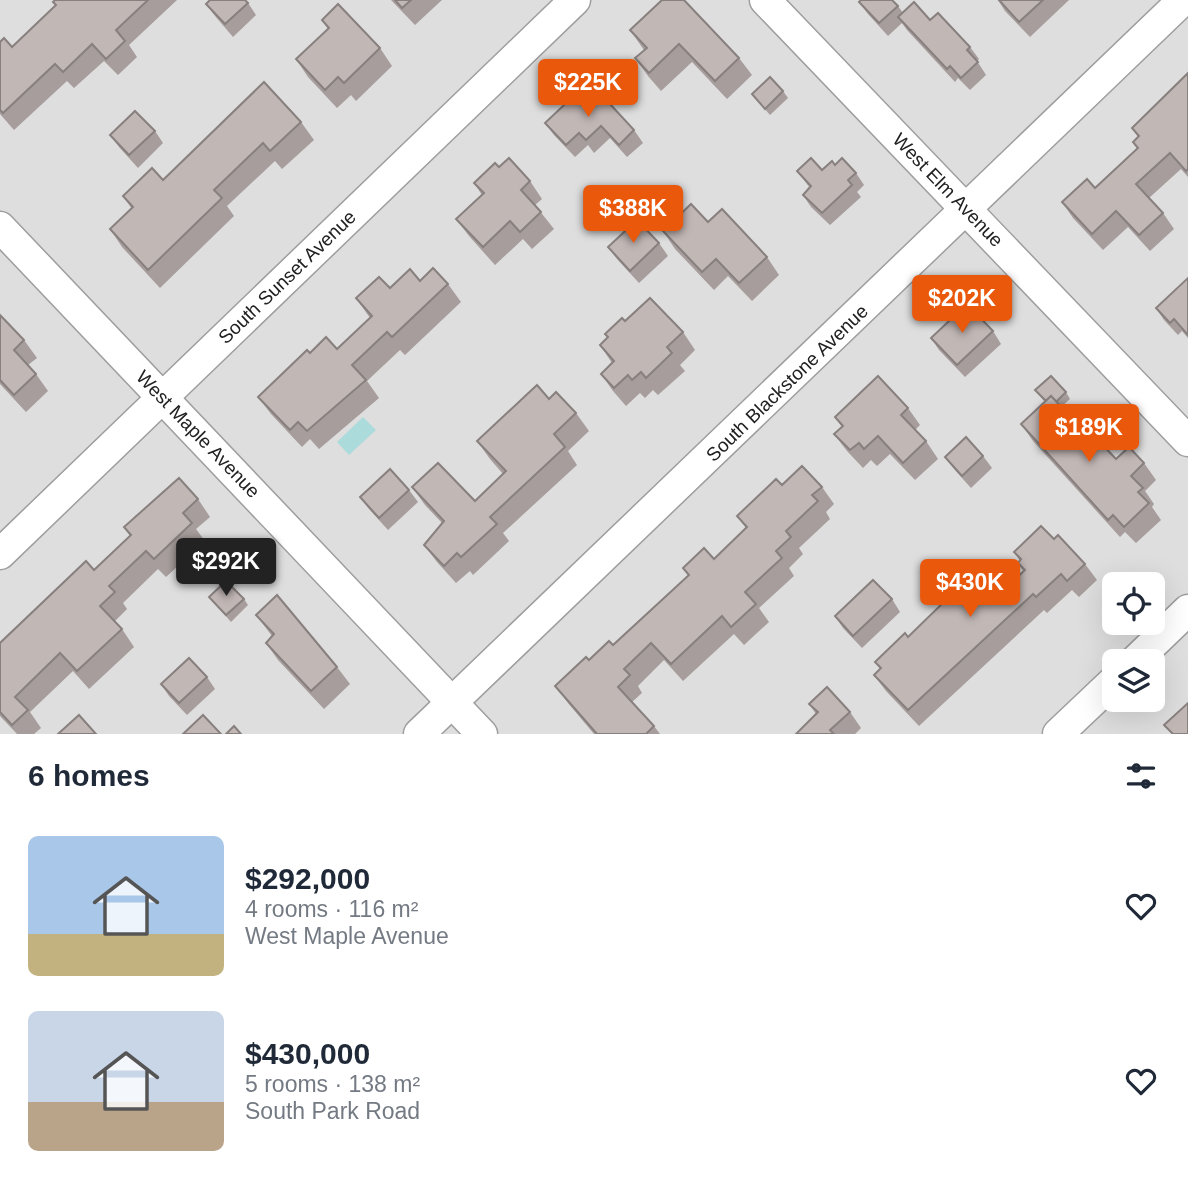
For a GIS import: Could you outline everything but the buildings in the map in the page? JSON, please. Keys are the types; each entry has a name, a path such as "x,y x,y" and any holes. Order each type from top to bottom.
{"street":[{"name":"South Sunset Avenue","path":"0,554 575,0"},
{"name":"West Elm Avenue","path":"765,0 1188,441"},
{"name":"South Blackstone Avenue","path":"419,734 967,211 1183,0"},
{"name":"West Maple Avenue","path":"0,227 482,734"},
{"path":"1148,649 1188,610"},
{"path":"1058,734 1102,692"}],"shaded area":[{"path":"0,0 1188,0 1188,734 0,734"}],"water":[{"path":"363,417 376,430 349,455 337,442"}]}
